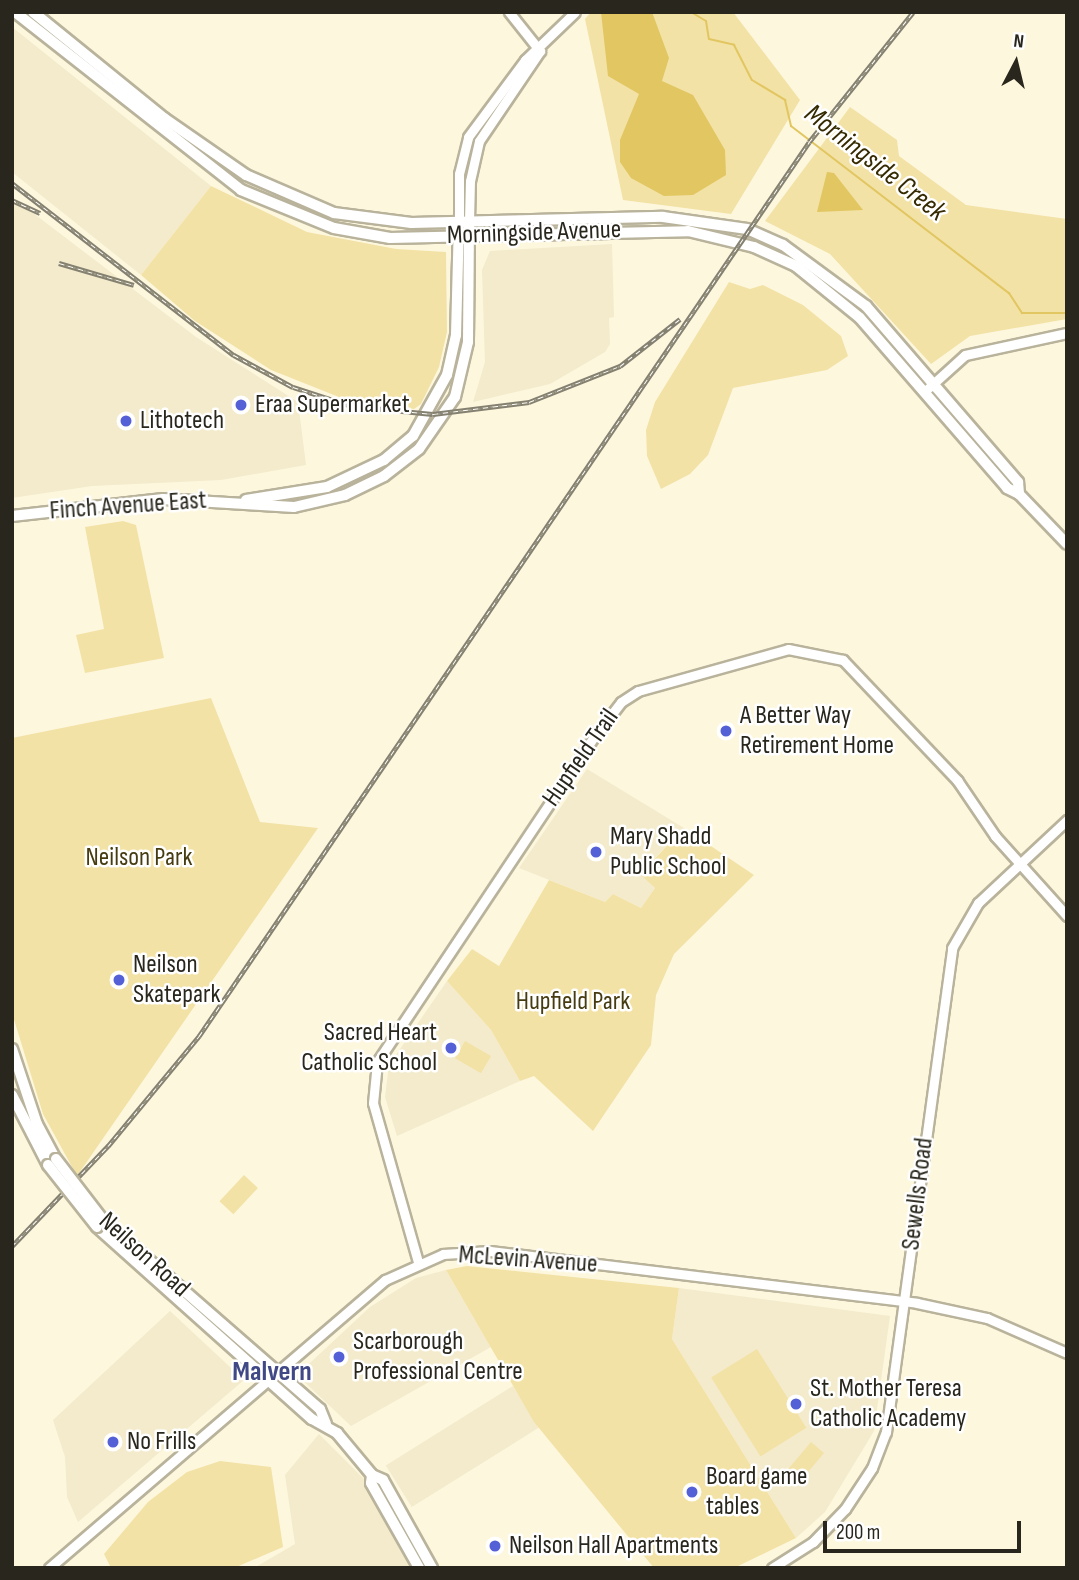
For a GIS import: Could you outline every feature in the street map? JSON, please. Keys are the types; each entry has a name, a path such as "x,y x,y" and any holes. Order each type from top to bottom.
{"main road":[{"name":"Morningside Avenue","path":"15,12 158,129 241,190 278,209 361,235 464,237 643,229 701,233 754,247 826,286 860,317 1018,482 1019,494 1067,544"},
{"name":"Morningside Avenue","path":"33,12 164,118 282,195 334,213 375,220 464,221 642,216 747,229 836,279 927,389"},
{"path":"278,209 282,195"},
{"name":"Finch Avenue East","path":"243,500 276,508 329,500 384,476 419,449 442,423 462,369 464,221"},
{"name":"Finch Avenue East","path":"12,516 148,499 243,500 327,487 384,460 413,436 432,407 450,362 464,237"},
{"name":"Neilson Road","path":"12,1049 28,1102 52,1162"},
{"name":"Neilson Road","path":"12,1095 52,1162 100,1223 272,1375 320,1409 326,1424 372,1475 371,1483 432,1568"},
{"name":"Neilson Road","path":"408,1533 419,1568"}],"street":[{"path":"509,12 540,51"},
{"path":"464,221 479,141 540,51 575,12"},
{"path":"927,389 965,355 1067,333"},
{"name":"Hupfield Trail","path":"418,1262 373,1102 377,1062 594,737 621,702 638,691 788,649 843,660 957,780 1020,864 1067,916"},
{"name":"Sewells Road","path":"772,1568 833,1523 872,1468 890,1413 947,962 973,909 1067,820"},
{"name":"McLevin Avenue","path":"49,1568 385,1279 418,1262 461,1251 490,1251 905,1301 987,1318 1067,1353"}],"shaded area":[{"path":"601,12 652,12 669,58 662,81 693,95 725,150 726,175 693,195 664,196 631,178 620,162 620,140 639,94 608,76"},
{"path":"12,27 211,186 141,275 12,172"},
{"path":"827,172 834,173 863,210 817,212"},
{"path":"12,197 196,337 298,402 306,465 221,480 92,486 12,498"},
{"path":"612,244 614,317 609,318 610,344 605,352 550,384 473,402 485,362 482,270 490,251"},
{"name":"Mary Shadd Public School","path":"587,769 684,828 640,873 655,888 641,908 613,894 605,902 519,868"},
{"name":"Sacred Heart Catholic School","path":"447,981 491,1030 520,1081 397,1136 385,1097 389,1065"},
{"path":"446,1270 491,1347 351,1426 297,1375 370,1307 416,1278"},
{"name":"St. Mother Teresa Catholic Academy","path":"679,1288 890,1316 874,1431 825,1512 796,1538 672,1339"},
{"path":"170,1311 244,1380 78,1522 67,1497 65,1457 53,1420"},
{"path":"513,1386 539,1428 412,1507 386,1465"},
{"path":"319,1434 371,1486 415,1568 254,1568 295,1544 285,1475"}],"green space":[{"path":"591,12 733,12 800,100 731,214 623,200 585,19"},
{"path":"850,107 897,140 899,156 966,205 1067,219 1067,319 970,336 931,364 830,254 765,221"},
{"path":"211,186 307,232 396,249 446,252 447,332 439,367 421,404 414,409 339,397 271,370 195,321 141,275"},
{"path":"729,282 750,289 763,285 803,305 841,336 848,356 827,370 733,388 708,455 690,474 661,489 647,456 646,430 655,402"},
{"path":"123,521 136,525 164,658 85,673 76,635 104,629 85,527"},
{"name":"Neilson Park","path":"211,698 260,822 318,828 77,1176 43,1114 12,1013 12,738"},
{"name":"Hupfield Park","path":"684,828 754,875 674,954 656,995 651,1045 593,1131 534,1076 520,1081 491,1030 447,981 472,949 499,966 549,880 605,902 613,894 641,908 655,888 640,874"},
{"path":"465,1041 491,1056 481,1073 455,1058"},
{"path":"244,1175 258,1188 233,1214 219,1201"},
{"path":"467,1266 679,1288 672,1339 796,1538 734,1568 654,1568 534,1422 446,1270"},
{"path":"757,1349 806,1428 760,1456 711,1378"},
{"path":"811,1442 824,1453 802,1480 789,1469"},
{"path":"220,1461 271,1467 283,1547 234,1568 111,1568 104,1554 148,1502 187,1472"}],"waterway":[{"name":"Morningside Creek","path":"691,12 706,21 709,39 734,45 752,80 785,100 791,126 1009,293 1022,313 1067,313"}],"railway":[{"path":"12,1246 108,1146 199,1036 809,142 913,12"},
{"path":"12,183 234,355 293,387 352,406 433,414 529,402 620,366 680,319"},
{"path":"12,200 40,213"},
{"path":"59,263 134,285"}],"place":[{"name":"Eraa Supermarket","path":"241,405"},
{"name":"Lithotech","path":"126,421"},
{"name":"A Better Way Retirement Home","path":"726,731"},
{"name":"Mary Shadd Public School","path":"596,852"},
{"name":"Neilson Skatepark","path":"119,980"},
{"name":"Sacred Heart Catholic School","path":"451,1048"},
{"name":"Scarborough Professional Centre","path":"339,1357"},
{"name":"St. Mother Teresa Catholic Academy","path":"796,1404"},
{"name":"No Frills","path":"113,1442"},
{"name":"Board game tables","path":"692,1492"},
{"name":"Neilson Hall Apartments","path":"495,1546"}],"district":[{"name":"Malvern","path":"272,1372"}]}
